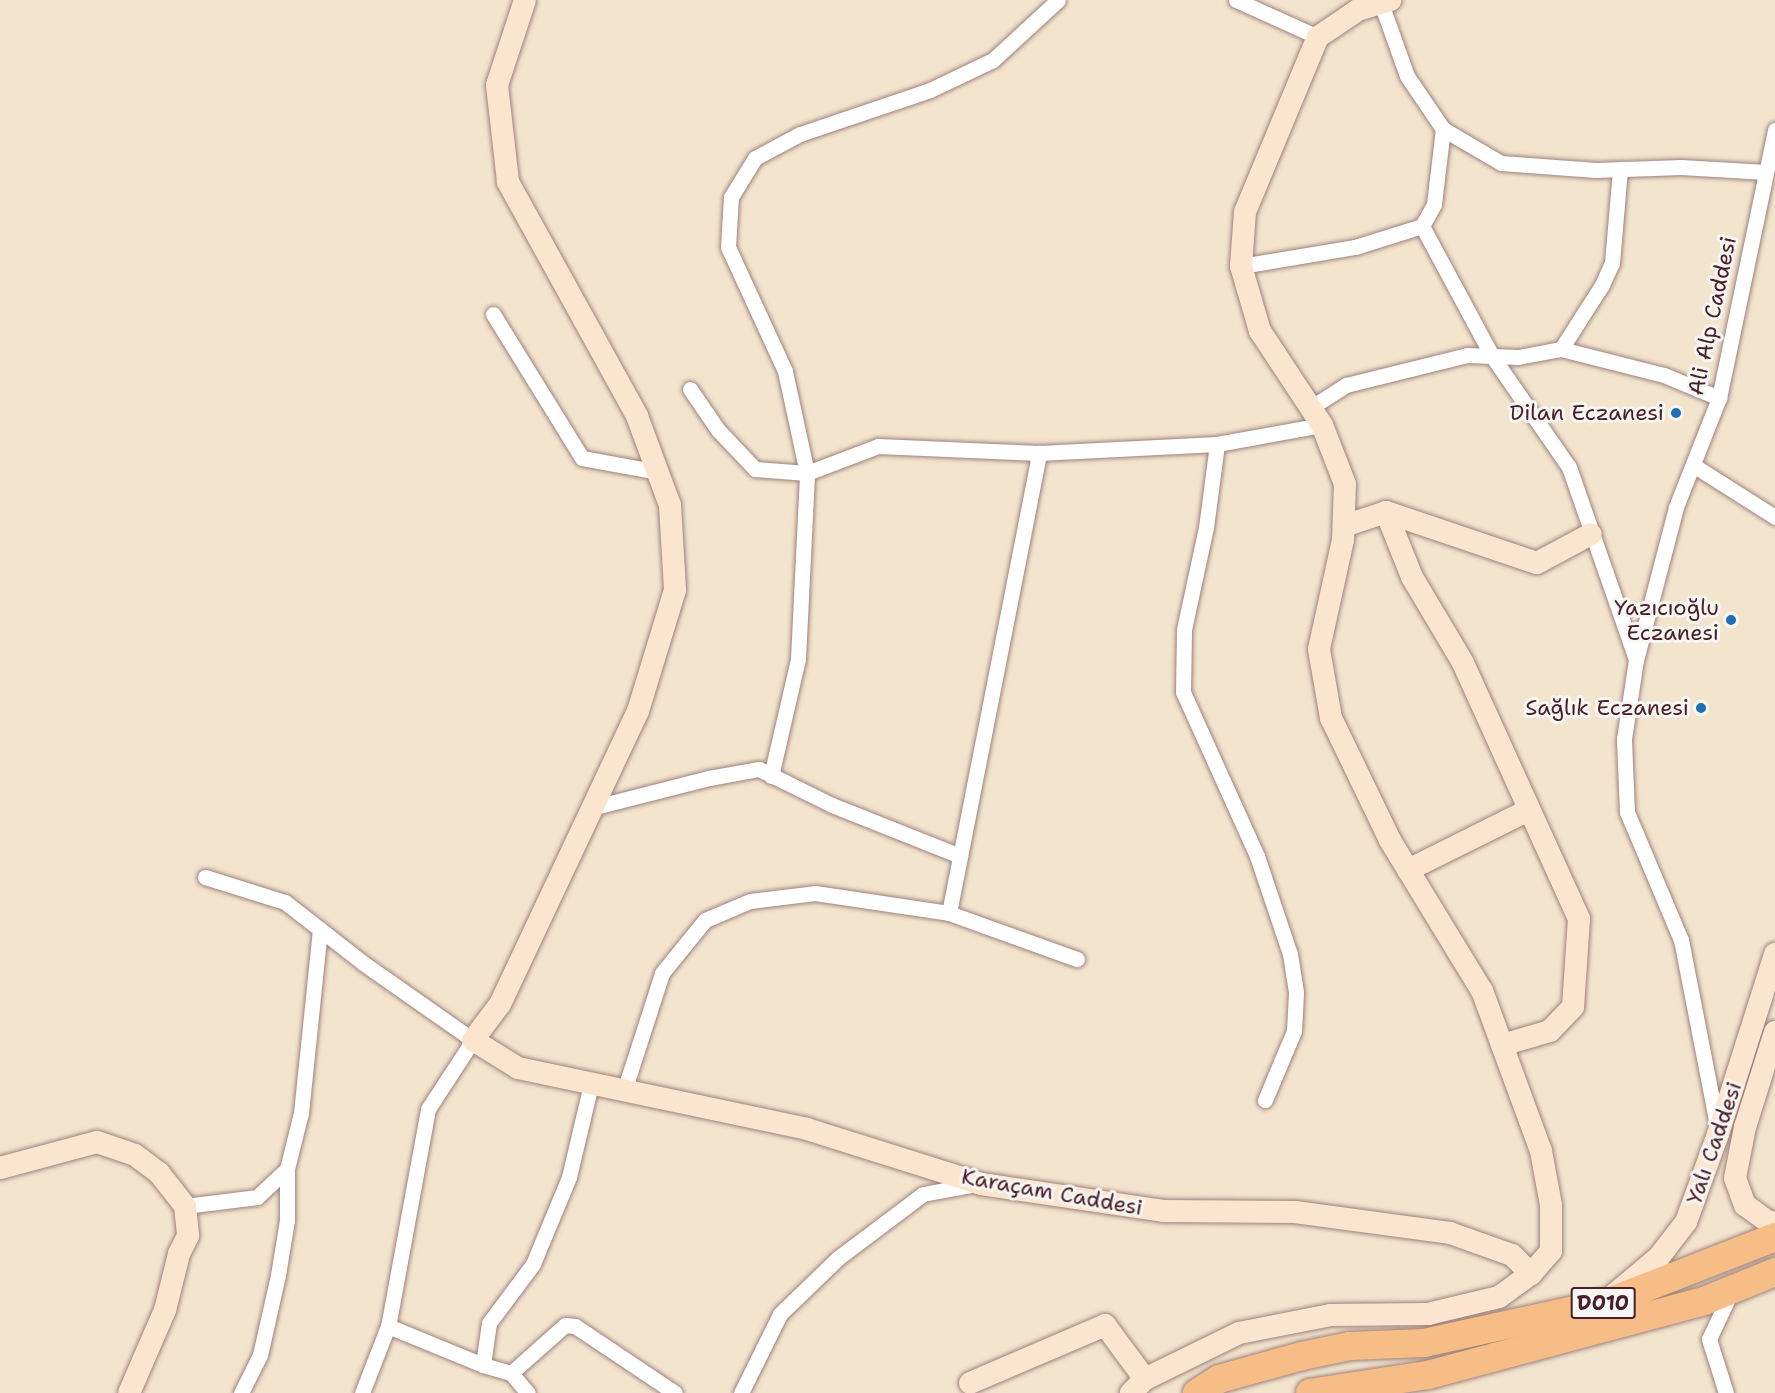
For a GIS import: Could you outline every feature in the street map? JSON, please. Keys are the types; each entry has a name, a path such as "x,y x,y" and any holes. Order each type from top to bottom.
{"highway":[{"name":"D010","path":"1197,1393 1219,1379 1302,1356 1350,1346 1424,1343 1606,1302 1775,1237"},
{"name":"D010","path":"1310,1393 1428,1375 1704,1301 1775,1272"}],"street":[{"path":"362,1393 388,1326 428,1109 473,1040 500,1004 638,711 675,590 670,505 637,416 508,183 497,84 525,0"},
{"path":"771,776 798,660 807,472 785,371 728,247 731,197 755,158 800,135 930,90 993,60 1058,0"},
{"path":"1236,0 1318,37"},
{"path":"970,1383 1105,1325 1138,1386 1239,1333 1331,1315 1428,1314 1499,1297 1531,1274 1551,1251 1551,1205 1541,1151 1482,991 1390,840 1331,718 1319,649 1343,540 1345,484 1316,416 1260,331 1241,266 1245,212 1318,37 1358,10 1385,1 1407,76 1443,129 1501,163 1596,170 1681,166 1766,172"},
{"path":"1241,266 1355,247 1422,226 1434,204 1443,129"},
{"name":"Ali Alp Caddesi","path":"1719,1134 1681,940 1627,812 1624,739 1636,660 1676,507 1719,398 1768,197 1766,172 1775,130"},
{"path":"1561,348 1602,285 1612,263 1620,169"},
{"path":"1422,226 1492,356 1569,467 1636,660"},
{"path":"493,314 582,458 658,472"},
{"path":"690,389 718,430 755,469 807,472 878,447 1039,453 1217,444 1316,416 1346,385 1467,355 1518,357 1561,348 1664,375 1719,398"},
{"path":"1217,444 1206,527 1185,630 1183,692 1257,856 1290,954 1296,993 1294,1031 1264,1100"},
{"path":"949,913 1039,453"},
{"path":"1693,465 1775,517"},
{"path":"1344,526 1386,512 1537,563 1591,534"},
{"path":"1386,512 1412,577 1463,663 1579,919 1573,1007 1550,1031 1502,1045"},
{"path":"591,808 709,777 759,769 832,805 960,856"},
{"path":"1408,870 1529,810"},
{"path":"205,877 285,902 363,963 473,1040"},
{"path":"624,1091 662,973 705,920 750,901 815,893 949,913 1077,959"},
{"path":"241,1393 260,1355 278,1275 287,1220 287,1169 301,1113 320,929"},
{"name":"Yalı Caddesi","path":"1606,1302 1659,1257 1686,1222 1719,1134 1775,954"},
{"name":"Yalı Caddesi","path":"1775,1032 1745,1127 1735,1178 1745,1205 1767,1221 1775,1223"},
{"name":"Karaçam Caddesi","path":"473,1040 518,1068 807,1129 981,1184 1163,1211 1295,1212 1450,1233 1512,1255 1531,1274"},
{"path":"483,1365 489,1323 532,1264 569,1177 591,1084"},
{"path":"0,1168 97,1142 135,1155 159,1173 185,1206 188,1236 179,1254 165,1310 129,1393"},
{"path":"185,1206 257,1197 287,1169"},
{"path":"741,1393 780,1314 838,1258 923,1194 981,1184"},
{"path":"1726,1393 1708,1339 1732,1290"},
{"path":"511,1373 565,1325 575,1326 675,1393"},
{"path":"388,1326 483,1365 511,1373 528,1393"}],"place":[{"name":"Dilan Eczanesi","path":"1676,413"},
{"name":"Yazıcıoğlu Eczanesi","path":"1731,620"},
{"name":"Sağlık Eczanesi","path":"1701,708"}]}
